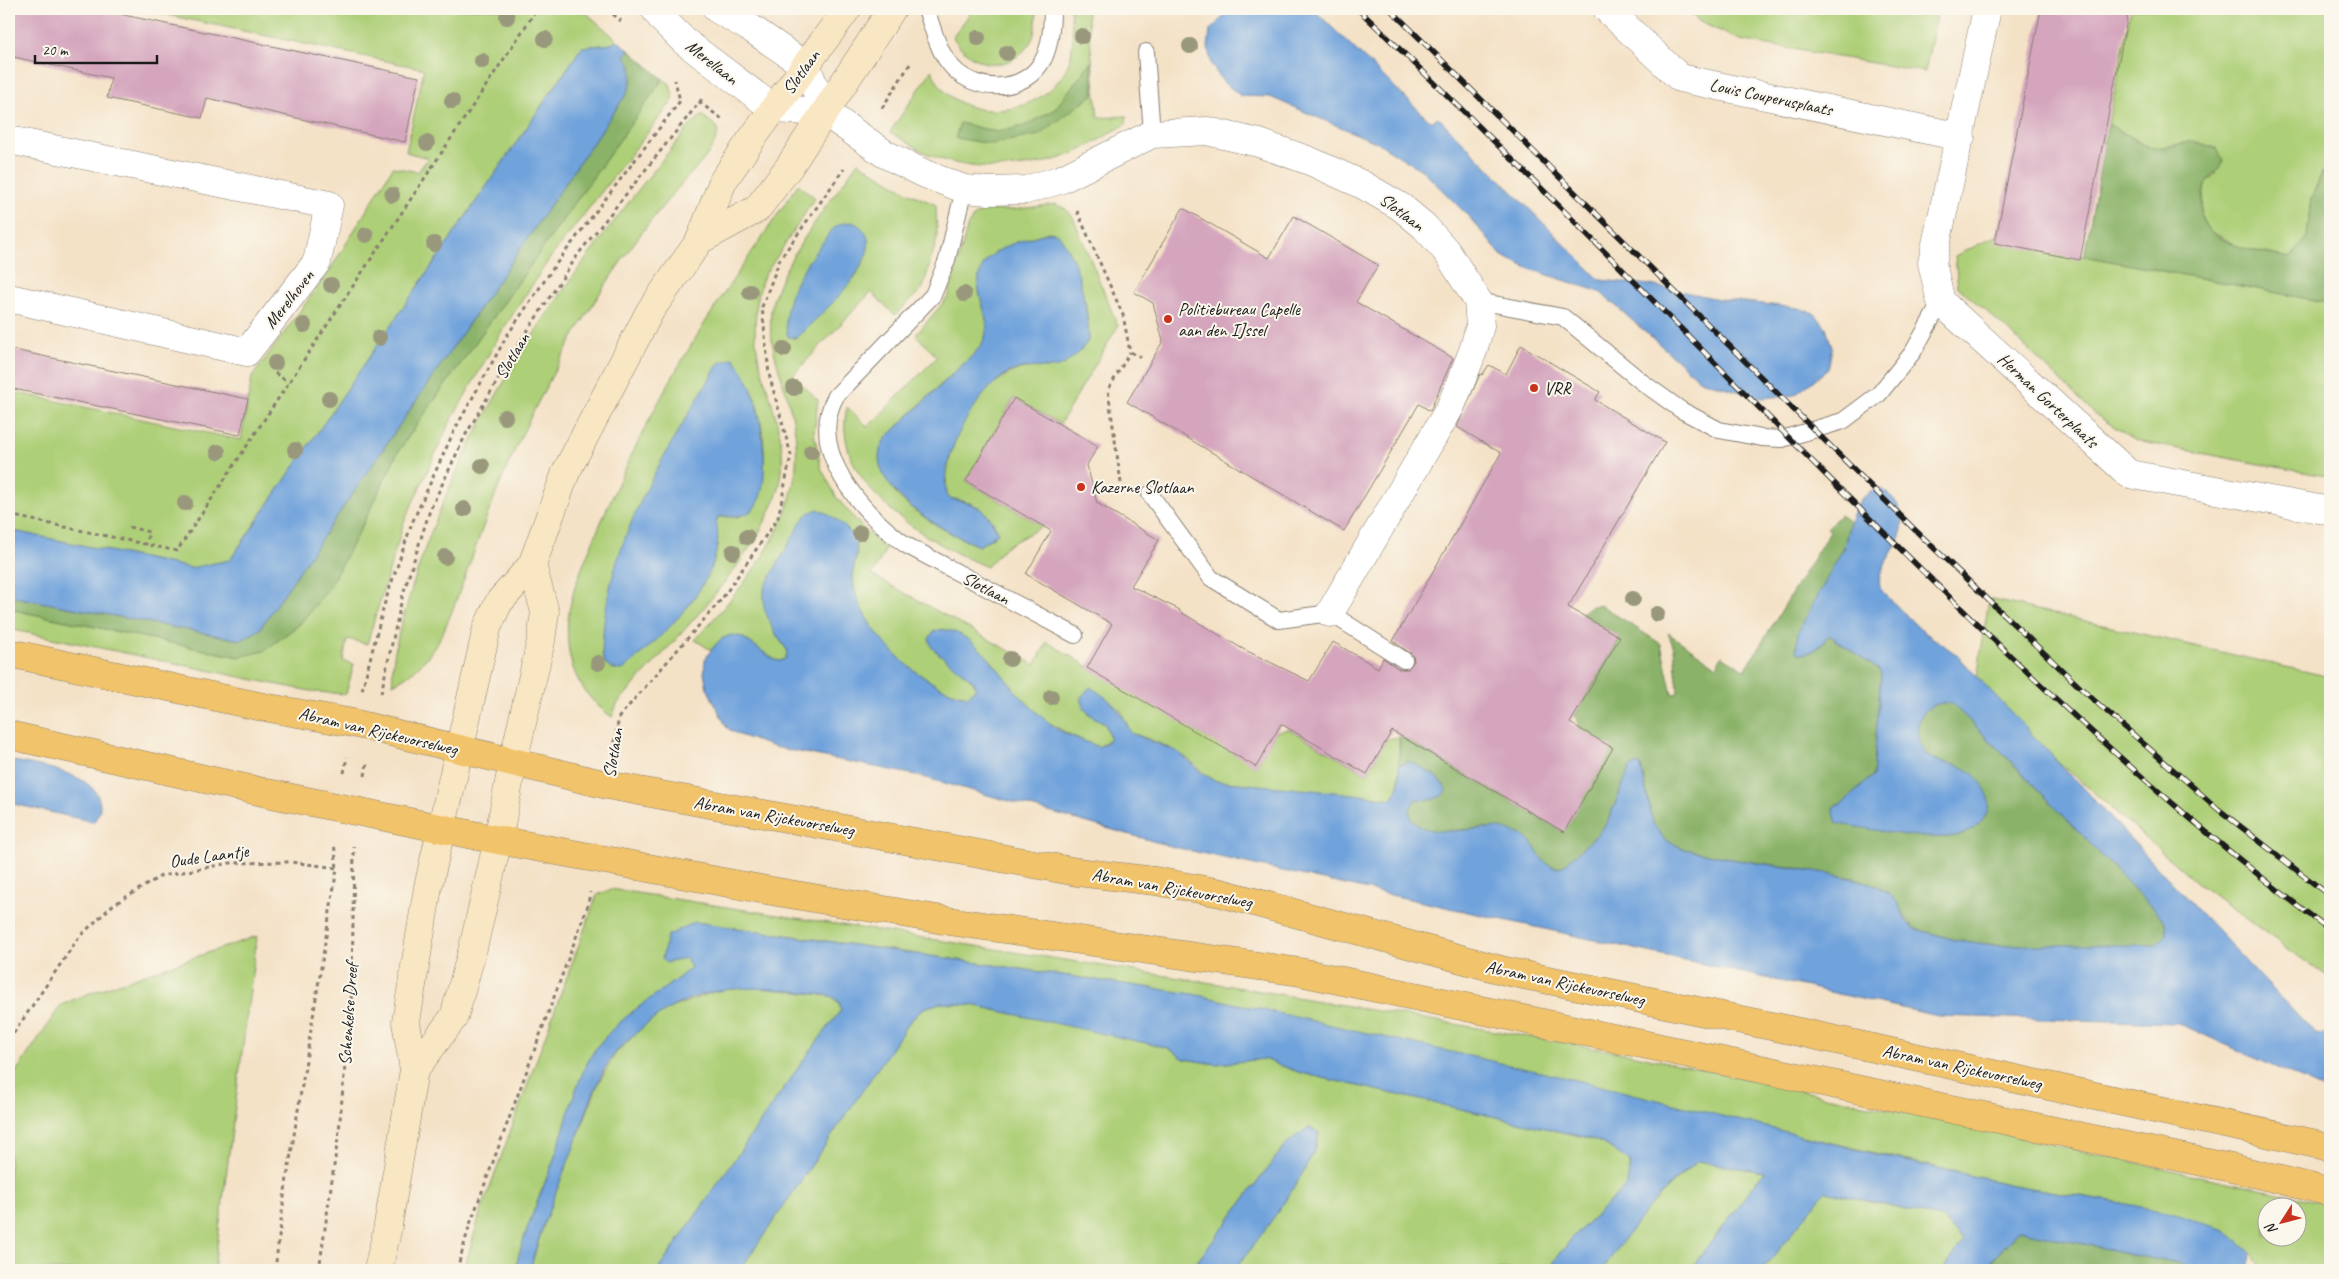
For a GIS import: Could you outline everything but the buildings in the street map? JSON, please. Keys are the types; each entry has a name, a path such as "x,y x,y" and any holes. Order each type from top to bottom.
{"main road":[{"name":"Abram van Rijckevorselweg","path":"9,653 258,706 363,726 607,785 1077,872 1155,881 1221,893 1505,971 1795,1031 2330,1147"},
{"path":"9,736 594,859 949,921 1300,972 2227,1167 2330,1192"}],"street":[{"name":"Merellaan","path":"655,9 662,19 684,41 774,109"},
{"path":"717,9 752,29 806,66 825,112 774,109"},
{"name":"Slotlaan","path":"441,828 487,628 499,602 532,565 550,512 570,464 650,311 700,240 723,181 848,9"},
{"name":"Slotlaan","path":"700,240 757,209 789,167 892,9"},
{"name":"Louis Couperusplaats","path":"1607,9 1680,78 1961,137"},
{"path":"1941,302 1932,263 1961,137 1987,9"},
{"name":"Slotlaan","path":"825,112 885,154 924,174 964,189 989,191 1026,190 1062,179 1152,134 1207,131 1258,143 1310,160 1363,185 1400,207 1424,226 1447,252 1478,301 1480,326 1474,350 1451,406 1330,612"},
{"name":"Merelhoven","path":"9,140 329,205 317,262 247,352 9,298"},
{"name":"Herman Gorterplaats","path":"1941,302 2129,474 2330,511"},
{"path":"414,1070 454,1017 498,840 513,762 541,641 545,612 532,565"},
{"path":"378,1270 387,1231 414,1070 406,1022 428,887 441,828"}],"lane":[{"path":"926,9 947,62 962,76 980,85 995,88 1011,85 1029,75 1043,59 1049,41 1052,9"},
{"path":"1146,52 1152,134"},
{"name":"Slotlaan","path":"964,189 948,260 933,295 836,396 829,414 829,444 840,473 852,493 884,530 906,545 1075,635"},
{"path":"1478,301 1562,317 1642,382 1681,410 1719,430 1762,438 1782,439 1843,421 1879,394 1912,352 1941,302"},
{"path":"1150,494 1211,578 1279,620 1330,612 1404,660"}],"path":[{"path":"276,1270 284,1197 337,868 334,836 349,809 385,602 412,522 454,431 513,326 556,264 680,101 670,63 684,41"},
{"path":"903,75 914,58"},
{"name":"Slotlaan","path":"368,758 363,726 430,510 465,436 520,342 580,253 723,72"},
{"name":"Slotlaan","path":"607,785 619,717 722,600 778,518 791,455 769,374 762,307 780,258 827,194 863,138"},
{"path":"1062,179 1123,315 1130,352 1108,390 1121,482"},
{"path":"1130,352 1145,359"},
{"path":"129,528 149,532 146,545"},
{"name":"Schenkelse Dreef","path":"319,1270 339,1131 352,988 353,857 349,809 368,758"},
{"path":"457,1270 469,1228 588,905 594,859"},
{"name":"Oude Laantje","path":"9,1040 78,937 113,905 161,876 230,863 291,862 337,868"}],"green space":[{"path":"139,9 582,9 617,40 612,44 582,47 230,560 191,568 9,530 9,391 241,440 252,377 330,270 393,167 418,172 428,158 406,152 424,69"},
{"path":"973,9 1037,9 1035,29 1031,42 1019,55 999,64 978,60 969,55 953,37"},
{"path":"1070,9 1087,9 1098,118 1127,116 1126,124 1085,148 1062,158 1043,163 1005,168 966,165 948,161 925,153 890,132 932,70 943,89 960,102 980,109 1001,110 1023,105 1043,95 1059,81 1071,56 1072,29"},
{"path":"1686,9 1938,9 1925,72 1740,40 1700,22"},
{"path":"2131,9 2330,9 2330,170 2322,173 2311,198 2307,237 2290,258 2241,248 2208,230 2201,217 2205,183 2216,173 2193,141 2166,147 2149,148 2108,124"},
{"path":"629,50 663,79 399,450 361,528 328,589 300,624 264,651 239,657 9,609 9,596 241,640 259,630 627,93 632,74 625,56"},
{"path":"1091,62 1094,94 1039,135 992,144 955,138 960,123 997,132 1024,126 1054,110"},
{"path":"663,79 670,84 674,99 550,258 502,331 448,426 404,522 367,644 347,639 343,661 354,664 346,694 316,692 274,684 9,629 9,609 239,657 361,528 399,450"},
{"path":"702,115 718,128 714,145 703,161 642,232 582,322 547,385 508,464 486,518 451,615 438,642 420,665 393,684 393,662 400,627 432,529 459,466 491,406 563,290 646,181 689,127"},
{"path":"2108,124 2149,148 2166,147 2193,141 2216,148 2224,161 2205,185 2201,207 2202,219 2216,236 2240,247 2267,254 2290,258 2307,237 2311,198 2322,173 2330,170 2330,303 2084,256"},
{"path":"858,162 907,192 936,205 937,239 923,288 895,315 871,292 793,375 818,400 814,433 821,468 837,498 862,527 886,549 872,575 1035,665 1047,642 1256,766 1276,732 1289,729 1367,774 1387,739 1399,737 1399,785 1393,799 1216,781 1173,750 1131,733 1120,709 1088,714 1105,723 1110,738 1099,747 1063,731 1047,721 1021,698 981,651 956,634 941,629 932,648 973,681 976,687 969,696 951,691 932,682 894,653 878,635 866,616 857,597 853,578 857,550 855,540 846,528 825,512 773,630 787,650 786,658 781,661 775,660 742,637 721,639 711,650 695,640 739,589 759,562 775,535 788,506 795,475 796,442 790,407 772,340 771,313 773,300 779,283 798,247","holes":["858,274 797,337 792,339"]},
{"path":"798,184 815,198 763,277 756,311 755,328 758,355 780,437 782,471 779,488 768,516 732,573 685,630 617,704 612,717 587,694 572,665 567,628 575,586 618,484 667,386 720,300","holes":["734,358 749,384 756,402 763,433 764,465 762,481 753,510 738,517 718,517 716,522 715,556 641,503 680,429 719,363"]},
{"path":"1055,204 1066,209 1073,217 1118,326 1060,424 1014,398 966,481 1043,526 1005,547 987,567 937,542 912,526 888,507 868,485 853,461 845,435 847,407 868,427 937,357 916,335 948,297 968,225 975,215 984,210 1013,210","holes":["1049,232 1086,303 1088,342 1058,366 1051,368 1024,368 996,382 974,405 958,433 949,463 946,480 947,494 951,498 972,504 982,510 997,529 995,536 979,546 956,536 928,520 903,501 894,491 889,481 886,438 974,354 983,342 987,331 987,321 979,287 980,273 986,262 1007,246"]},
{"path":"2002,233 2000,240 2330,303 2330,477 2136,441 2096,415 2008,330 1958,287 1955,256"},
{"path":"1840,515 1850,522 1844,547 1823,589 1798,653 1813,651 1829,635 1879,670 1881,674 1873,776 1844,802 1833,807 1837,823 1931,837 1948,837 1972,828 1956,765 1939,762 1927,755 1919,744 1917,732 1919,721 1925,711 1936,705 1951,703 2001,751 2155,910 2166,926 2167,931 2166,936 2158,944 2150,947 1994,945 1955,940 1913,928 1889,893 1859,879 1737,860 1684,849 1665,840 1653,823 1641,765 1630,767 1608,821 1600,832 1563,866 1557,868 1548,865 1541,858 1531,841 1503,830 1484,828 1432,830 1421,827 1413,821 1409,810 1416,799 1436,799 1408,761 1399,765 1400,736 1564,832 1579,726 1575,715 1620,638 1581,614 1590,607 1602,606 1661,644 1672,694 1678,693 1674,648 1668,633 1716,666 1722,656 1745,670 1830,531 1827,528"},
{"path":"1989,599 2330,677 2330,979 2198,884 1978,691 1976,685"},
{"path":"611,889 1231,986 1630,1054 2293,1196 2256,1196 2256,1246 2306,1246 2306,1199 2330,1204 2330,1270 2264,1270 2250,1252 2122,1203 2012,1185 1193,994 696,922 672,962 682,957 686,958 691,968 610,1032 600,1043 585,1068 573,1098 554,1159 528,1227 515,1270 464,1270 479,1217 597,895"},
{"path":"257,936 214,1270 9,1270 9,1082 61,1005 87,994"},
{"path":"755,987 831,996 839,1003 841,1010 802,1062 658,1270 530,1270 544,1223 598,1084 615,1054 647,1023 670,1008 719,990"},
{"path":"940,1003 972,1005 1128,1038 1168,1048 1185,1059 1216,1064 1264,1059 1301,1073 1589,1138 1606,1145 1631,1162 1627,1185 1572,1238 1548,1270 1235,1270 1281,1207 1314,1152 1283,1148 1191,1270 934,1270 927,1267 915,1270 740,1270 910,1021 924,1008"},
{"path":"1697,1161 1764,1172 1690,1270 1602,1270 1647,1207"},
{"path":"1825,1191 1944,1219 1963,1241 1942,1270 1762,1270"},
{"path":"2018,1230 2188,1266 2191,1270 1985,1270"}],"water":[{"path":"1231,9 1313,9 1431,122 1438,117 1600,280 1650,285 1719,299 1798,308 1814,313 1826,327 1832,348 1828,369 1795,395 1761,398 1700,380 1600,292 1530,269 1502,256 1468,216 1423,171 1380,144 1270,97 1241,96 1223,82 1211,64 1208,47 1210,30"},
{"path":"617,40 629,50 625,56 632,74 627,93 259,630 241,640 9,596 9,530 191,568 230,560 582,47 612,44"},
{"path":"852,222 865,232 868,247 863,263 852,281 821,314 797,337 788,337 786,325 787,312 790,299 801,273 833,229 840,224"},
{"path":"1050,232 1058,234 1077,270 1086,310 1089,337 1079,352 1063,365 1052,368 1024,368 1008,373 984,394 962,427 948,463 945,479 947,494 951,498 981,509 993,523 998,533 979,546 946,530 908,504 892,488 882,472 879,455 886,438 974,354 983,342 986,320 979,286 980,272 986,261 996,252 1008,246"},
{"path":"734,358 751,388 759,415 764,452 764,470 763,487 758,501 751,511 747,513 739,516 718,517 716,522 718,543 713,564 689,605 655,641 623,670 609,667 605,664 602,654 608,598 629,528 644,493 662,460 719,363"},
{"path":"1880,489 1894,499 1902,516 1902,528 1899,539 1882,570 1879,580 1881,590 1920,629 1956,654 2316,1035 2330,1033 2330,1092 2178,1023 1938,1016 1174,847 916,775 774,747 739,735 727,728 707,688 704,673 705,660 711,650 721,639 731,635 742,637 775,660 781,661 786,658 787,650 773,630 764,608 764,588 802,520 809,513 818,509 839,522 855,540 857,550 853,578 856,596 865,616 894,653 932,682 951,692 969,696 976,687 973,681 932,648 929,639 934,631 945,630 967,638 986,655 1018,694 1050,724 1067,734 1099,747 1106,743 1110,737 1105,723 1089,713 1082,702 1081,697 1090,687 1115,706 1131,733 1178,752 1202,773 1216,781 1391,799 1399,785 1399,765 1411,762 1437,778 1443,783 1445,789 1444,794 1435,799 1416,799 1409,810 1413,821 1421,827 1447,831 1490,828 1508,830 1529,839 1545,862 1557,868 1563,866 1600,832 1608,821 1630,767 1639,764 1653,823 1665,840 1684,849 1737,860 1828,873 1871,883 1889,893 1897,902 1907,922 1913,928 1955,940 1994,945 2156,945 2166,935 2165,921 2001,751 1951,703 1930,707 1923,713 1919,721 1919,740 1930,758 1965,768 1980,782 1987,793 1989,804 1981,823 1972,830 1960,835 1919,837 1839,824 1836,821 1833,808 1844,802 1873,776 1881,674 1879,670 1829,635 1813,651 1798,653 1796,650 1798,632 1844,547 1850,522 1860,500 1871,491"},
{"path":"9,760 50,768 79,779 90,786 98,796 100,808 94,822 9,803"},
{"path":"695,922 1193,994 1585,1082 1871,1153 2012,1185 2122,1203 2179,1215 2225,1230 2250,1252 2249,1265 2245,1270 2191,1270 2187,1266 2018,1230 1984,1270 1942,1270 1963,1241 1944,1219 1826,1191 1762,1270 1690,1270 1764,1172 1697,1161 1657,1198 1602,1270 1548,1270 1572,1238 1627,1185 1630,1162 1606,1145 1589,1138 1301,1073 1264,1059 1216,1064 1184,1059 1168,1048 972,1005 940,1003 924,1008 910,1021 740,1270 658,1270 802,1062 841,1010 839,1002 831,996 754,988 708,993 686,1001 664,1012 636,1033 617,1052 605,1068 592,1097 544,1224 530,1270 515,1270 528,1228 554,1159 578,1083 592,1055 600,1043 621,1022 691,968 686,958 666,963 662,959 667,936"},
{"path":"1310,1127 1319,1133 1308,1164 1284,1203 1235,1270 1191,1270 1283,1148"}],"railway":[{"path":"1358,9 1534,181 1821,470 2005,651 2131,767 2196,823 2262,878 2330,930"},
{"path":"1390,9 1914,529 2087,694 2218,809 2330,896"}],"place":[{"name":"Politiebureau Capelle aan den IJssel","path":"1168,319"},
{"name":"VRR","path":"1534,388"},
{"name":"Kazerne Slotlaan","path":"1081,487"}]}
